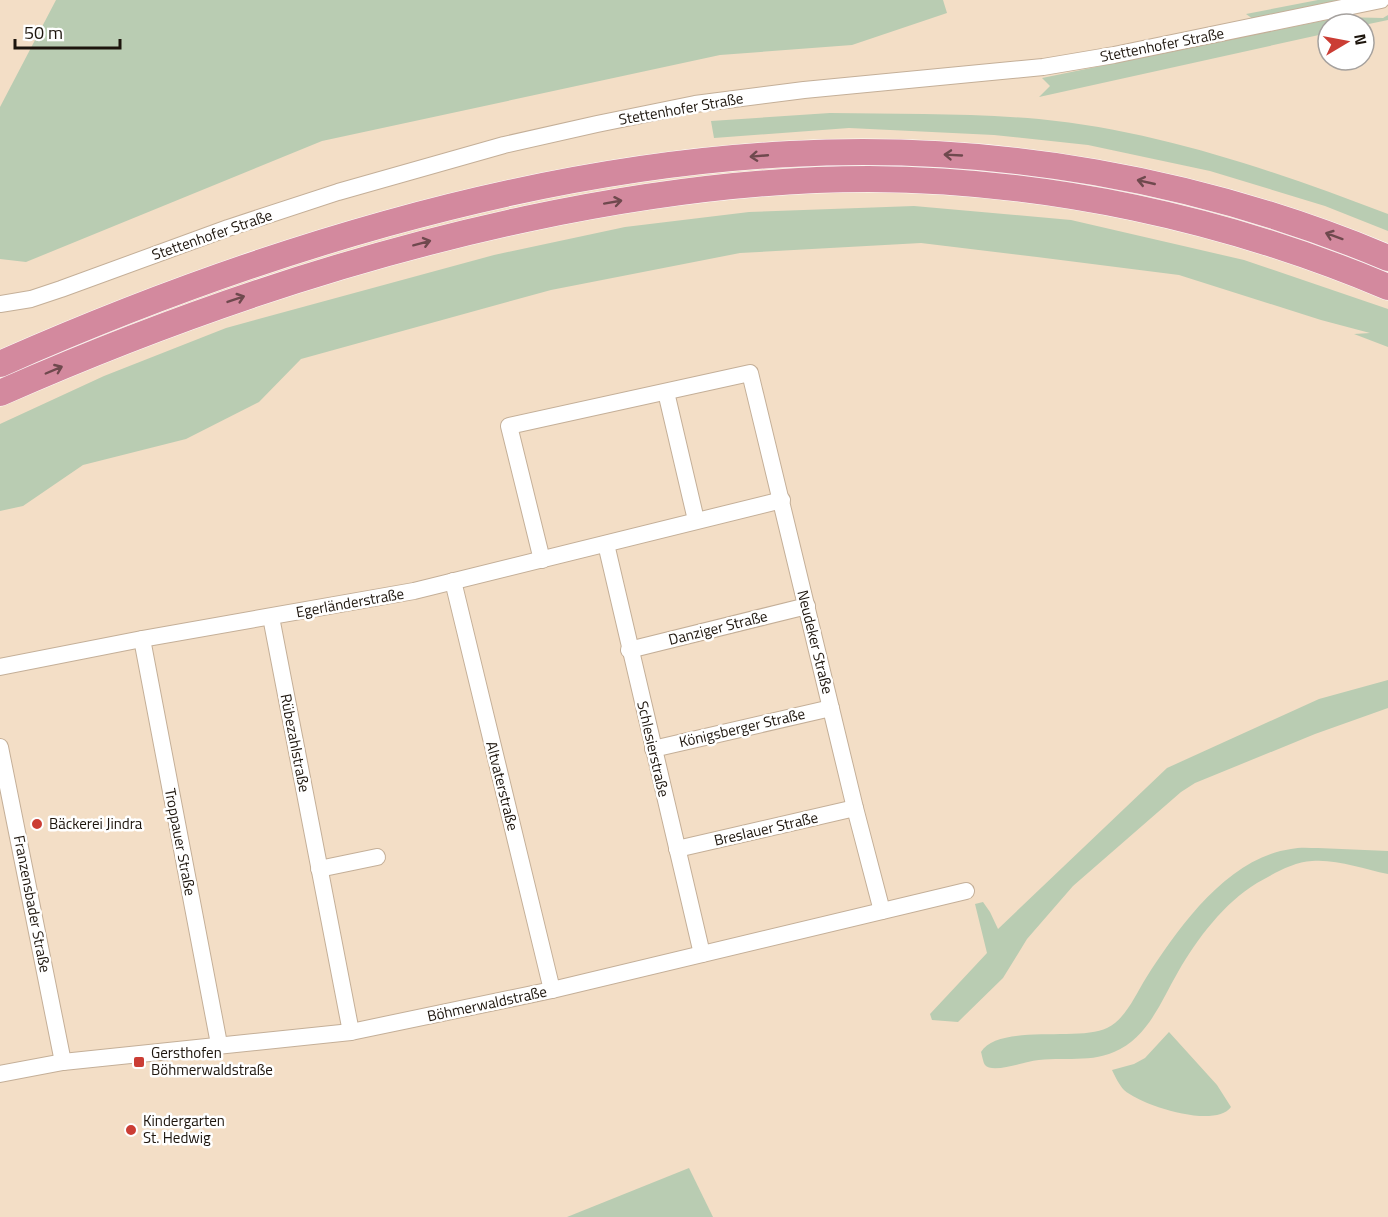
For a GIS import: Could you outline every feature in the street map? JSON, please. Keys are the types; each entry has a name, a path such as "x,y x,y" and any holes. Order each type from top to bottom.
{"highway":[{"path":"0,364 42,345 204,282 317,244 386,224 526,190 606,175 710,160 788,154 916,153 1007,160 1076,169 1131,179 1219,200 1306,226 1388,258"},
{"path":"0,393 195,313 387,252 478,229 598,204 751,184 828,180 907,180 1025,189 1099,200 1222,229 1288,249 1388,287"},
{"path":"0,348 42,345"}],"street":[{"name":"Stettenhofer Straße","path":"0,304 31,299 228,228 338,192 504,145 597,124 695,104 804,90 1043,67 1114,55 1381,0"},
{"name":"Neudeker Straße","path":"666,392 750,373 882,911"},
{"path":"542,560 509,426 666,392 696,520"},
{"name":"Egerländerstraße","path":"0,667 142,639 414,591 782,500"},
{"name":"Schlesierstraße","path":"606,544 702,954"},
{"name":"Altvaterstraße","path":"453,581 552,990"},
{"name":"Danziger Straße","path":"629,650 807,606"},
{"name":"Rübezahlstraße","path":"271,617 351,1032"},
{"name":"Troppauer Straße","path":"142,639 219,1044"},
{"name":"Königsberger Straße","path":"653,749 831,708"},
{"name":"Franzensbader Straße","path":"0,747 7,815 63,1062"},
{"name":"Breslauer Straße","path":"677,849 855,808"},
{"path":"319,869 377,857"},
{"name":"Böhmerwaldstraße","path":"0,1074 63,1062 351,1032 552,990 966,891"}],"green space":[{"path":"56,0 943,0 947,13 852,45 720,55 322,141 26,262 0,259 0,107"},
{"path":"1318,0 1347,0 1253,19 1246,14"},
{"path":"1388,15 1388,20 1376,22 1376,18"},
{"path":"1316,22 1316,36 1039,97 1050,86 1042,78"},
{"path":"830,113 1013,117 1129,133 1260,168 1388,214 1388,231 1325,206 1210,171 1088,145 994,135 849,128 714,138 711,121"},
{"path":"914,206 1071,220 1244,260 1388,309 1388,347 1354,334 1370,333 1179,275 921,243 740,253 551,290 301,359 259,402 186,439 83,465 23,506 0,511 0,424 104,376 226,328 494,255 625,227 749,212"},
{"path":"1388,680 1388,708 1315,734 1195,783 1181,792 1073,886 1027,939 1003,978 958,1022 932,1020 930,1014 987,953 975,904 983,902 998,929 1167,768 1319,699"},
{"path":"1294,848 1388,851 1388,874 1340,863 1305,862 1283,869 1245,891 1212,923 1185,960 1152,1018 1136,1038 1126,1046 1104,1056 1093,1058 1039,1060 999,1068 985,1065 981,1052 990,1043 1004,1038 1021,1035 1095,1032 1113,1024 1130,1006 1159,958 1189,918 1206,898 1246,866 1268,855"},
{"path":"1169,1032 1217,1085 1231,1107 1223,1113 1195,1116 1178,1113 1146,1102 1122,1088 1112,1070 1134,1064 1145,1058"},
{"path":"689,1168 713,1217 567,1217"}],"place":[{"name":"Bäckerei Jindra","path":"37,824"},
{"name":"Gersthofen Böhmerwaldstraße","path":"139,1062"},
{"name":"Kindergarten St. Hedwig","path":"131,1130"}]}
